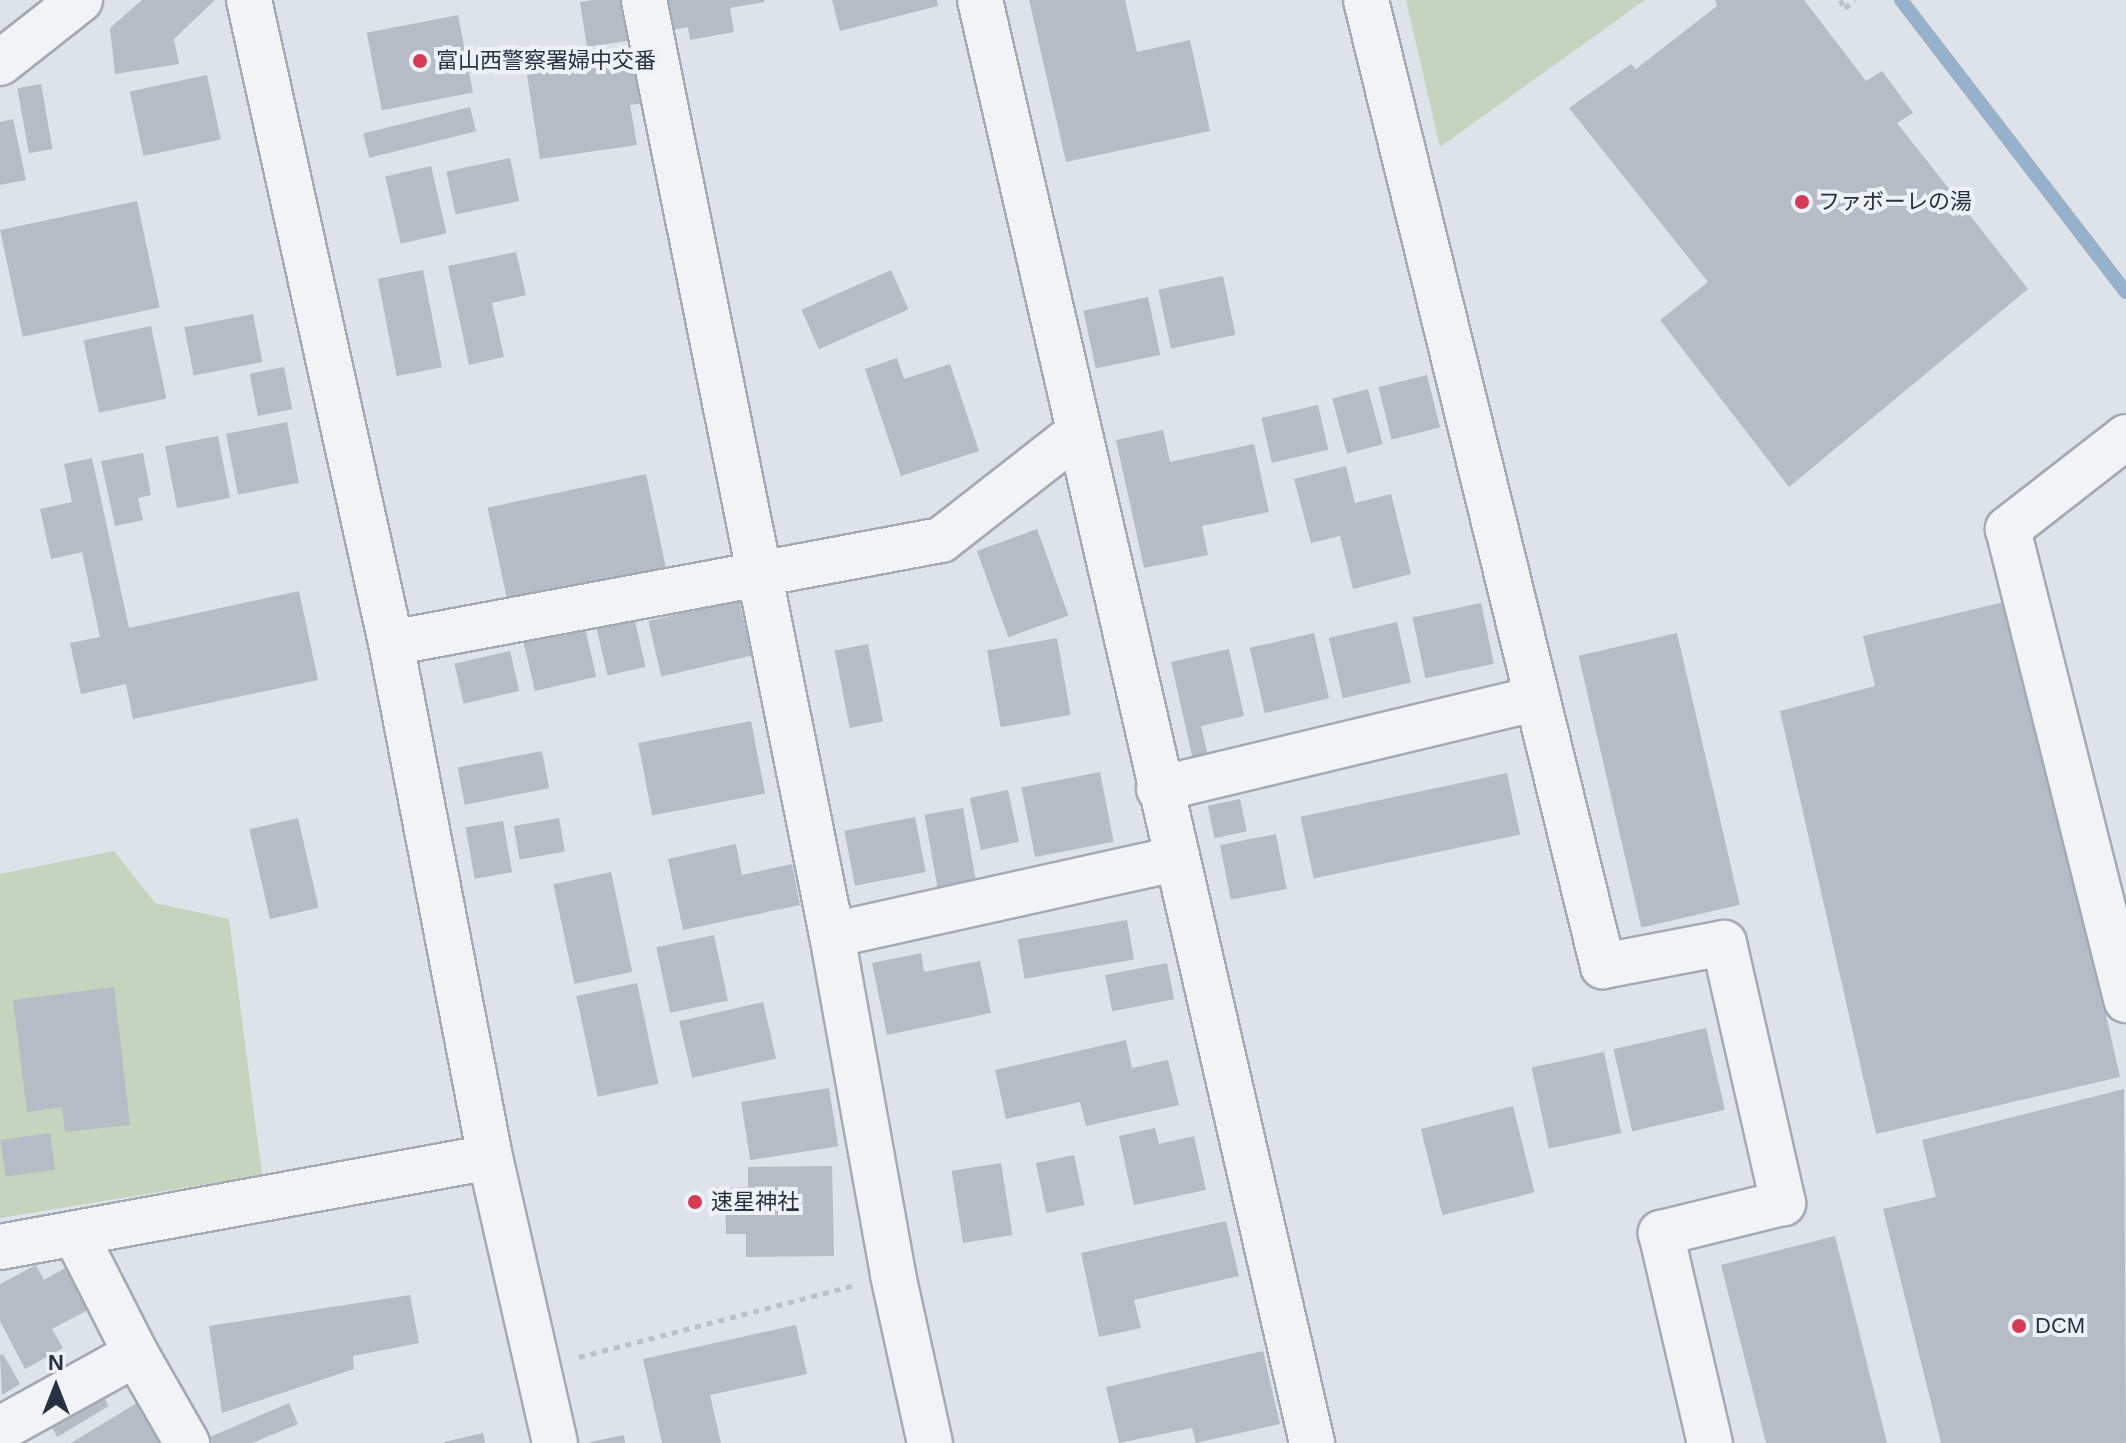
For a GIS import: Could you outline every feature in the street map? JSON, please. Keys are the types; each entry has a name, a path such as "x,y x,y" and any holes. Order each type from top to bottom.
{"street":[{"path":"0,63 80,0"},
{"path":"249,0 391,643 490,1157 555,1443"},
{"path":"644,0 804,815 832,935 893,1275 930,1443"},
{"path":"980,0 1174,859 1312,1443"},
{"path":"1366,0 1603,966 1724,943 1783,1203 1661,1233 1710,1443"},
{"path":"391,643 757,578 941,540 1078,433"},
{"path":"2126,437 2008,529 2119,941 2126,1000"},
{"path":"1159,789 1537,698"},
{"path":"832,935 1174,859"},
{"path":"0,1247 490,1157"},
{"path":"75,1234 136,1354 187,1443"},
{"path":"0,1429 136,1354"}],"path":[{"path":"1840,0 1845,8 1855,0"},
{"path":"539,1367 893,1275"}],"green space":[{"path":"1406,0 1645,0 1440,147"},
{"path":"114,851 155,903 229,919 262,1175 0,1218 0,874"}],"building":[{"path":"142,0 215,0 174,39 179,64 115,74 110,28"},
{"path":"626,0 633,40 587,47 580,2"},
{"path":"656,0 764,2 730,8 734,32 690,40 688,27 661,32"},
{"path":"832,0 937,0 938,6 840,31"},
{"path":"1029,0 1125,0 1137,52 1190,40 1210,131 1066,162"},
{"name":"ファボーレの湯","path":"1715,0 1804,0 1866,81 1882,71 1913,113 1897,123 2028,289 1789,487 1660,320 1708,282 1569,108 1631,64 1636,69 1717,6"},
{"path":"458,15 473,93 382,110 367,33"},
{"path":"638,58 645,103 630,105 637,145 540,159 527,75"},
{"path":"207,75 221,140 143,156 130,91"},
{"path":"41,84 52,149 29,153 17,88"},
{"path":"470,107 476,131 369,158 363,134"},
{"path":"13,119 26,180 0,185 0,122"},
{"path":"510,158 519,201 456,215 446,172"},
{"path":"431,166 447,233 401,244 385,177"},
{"path":"137,201 160,308 23,337 0,230"},
{"path":"516,252 526,295 492,303 504,357 469,365 448,266"},
{"path":"423,270 442,367 397,376 378,279"},
{"path":"891,270 908,309 819,349 801,310"},
{"path":"1223,276 1235,335 1171,348 1158,290"},
{"path":"1148,297 1160,355 1096,368 1083,311"},
{"path":"253,314 262,362 194,375 184,327"},
{"path":"151,326 166,398 99,413 84,340"},
{"path":"897,358 904,379 950,364 979,451 901,476 865,369"},
{"path":"284,367 292,409 258,416 250,374"},
{"path":"1427,375 1440,427 1392,439 1378,387"},
{"path":"1368,389 1383,444 1347,454 1332,399"},
{"path":"1318,405 1328,450 1272,463 1261,418"},
{"path":"287,422 299,483 238,495 226,434"},
{"path":"1163,430 1170,462 1254,444 1269,512 1202,526 1208,555 1144,568 1116,440"},
{"path":"218,436 230,498 177,508 165,446"},
{"path":"143,453 151,495 138,498 143,520 115,526 101,461"},
{"path":"92,458 129,628 299,591 318,680 133,719 126,684 81,694 70,643 100,637 82,552 51,559 40,509 72,502 64,464"},
{"path":"1346,466 1355,503 1391,494 1411,574 1353,589 1340,536 1311,543 1294,479"},
{"path":"646,474 670,586 511,620 488,508"},
{"path":"1037,529 1068,615 1008,637 977,551"},
{"path":"739,600 752,656 661,676 648,621"},
{"path":"2012,600 2120,1077 1876,1134 1780,711 1875,686 1863,636"},
{"path":"1481,603 1494,664 1425,678 1413,618"},
{"path":"634,617 645,667 607,675 596,626"},
{"path":"1397,622 1411,682 1343,698 1329,638"},
{"path":"585,628 596,677 535,691 524,642"},
{"path":"1314,633 1329,698 1265,713 1250,648"},
{"path":"1677,633 1740,905 1641,928 1579,656"},
{"path":"1057,638 1071,715 1001,727 987,650"},
{"path":"868,644 883,722 850,728 835,650"},
{"path":"1229,649 1244,716 1201,726 1208,756 1193,760 1171,662"},
{"path":"510,651 519,691 464,704 454,664"},
{"path":"751,721 765,794 652,816 638,743"},
{"path":"542,751 549,788 465,805 458,767"},
{"path":"1100,772 1114,842 1035,857 1021,787"},
{"path":"1507,773 1520,835 1314,878 1301,817"},
{"path":"1008,790 1019,842 981,850 970,798"},
{"path":"1240,799 1247,831 1215,838 1208,806"},
{"path":"963,808 977,889 939,896 925,815"},
{"path":"915,817 926,872 855,886 844,831"},
{"path":"298,818 319,908 270,919 249,829"},
{"path":"559,818 565,851 520,859 514,826"},
{"path":"503,821 512,872 475,879 466,828"},
{"path":"1276,834 1287,889 1231,900 1220,845"},
{"path":"736,844 742,875 792,864 800,905 683,930 668,859"},
{"path":"611,872 632,972 574,984 553,884"},
{"path":"1127,920 1134,959 1025,979 1018,939"},
{"path":"714,935 728,1001 670,1013 656,947"},
{"path":"921,953 924,972 980,961 991,1013 887,1035 872,963"},
{"path":"1167,963 1174,999 1112,1011 1105,975"},
{"path":"637,983 658,1084 598,1097 576,996"},
{"path":"114,987 130,1125 65,1132 62,1107 27,1112 13,1000"},
{"path":"763,1002 776,1059 692,1078 679,1021"},
{"path":"1706,1028 1725,1110 1632,1131 1613,1049"},
{"path":"1126,1040 1132,1068 1168,1060 1179,1105 1086,1126 1080,1102 1006,1119 995,1070"},
{"path":"1604,1052 1621,1133 1549,1149 1532,1067"},
{"path":"829,1088 838,1146 750,1160 741,1102"},
{"name":"DCM","path":"2124,1089 2126,1443 1941,1443 1883,1209 1936,1197 1922,1140"},
{"path":"1513,1106 1535,1192 1442,1215 1421,1129"},
{"path":"1155,1128 1159,1144 1194,1136 1206,1190 1134,1205 1119,1136"},
{"path":"50,1133 55,1170 6,1177 0,1140"},
{"path":"1074,1155 1085,1205 1046,1213 1036,1163"},
{"path":"1001,1163 1012,1235 963,1243 952,1171"},
{"path":"832,1166 834,1256 746,1257 746,1234 726,1234 725,1188 748,1187 748,1167"},
{"path":"1226,1221 1239,1276 1134,1300 1141,1328 1099,1337 1081,1253"},
{"path":"1835,1236 1887,1443 1766,1443 1721,1265"},
{"path":"36,1265 44,1280 65,1268 88,1310 52,1329 63,1348 25,1369 0,1321 0,1284"},
{"path":"410,1295 419,1343 353,1356 354,1369 222,1413 209,1326"},
{"path":"796,1325 807,1374 710,1395 721,1443 662,1443 643,1359"},
{"path":"1263,1351 1280,1424 1196,1443 1192,1428 1119,1443 1106,1387"},
{"path":"3,1354 20,1384 2,1395 0,1355"},
{"path":"98,1388 109,1406 57,1437 47,1419"},
{"path":"140,1401 166,1443 71,1443"},
{"path":"289,1403 298,1424 252,1443 212,1443 210,1437"},
{"path":"483,1433 485,1443 444,1442"},
{"path":"624,1435 625,1443 590,1443 590,1442"}],"waterway":[{"path":"1901,0 2126,292"}],"place":[{"name":"富山西警察署婦中交番","path":"420,61"},
{"name":"ファボーレの湯","path":"1802,202"},
{"name":"速星神社","path":"695,1202"},
{"name":"DCM","path":"2019,1326"}]}
